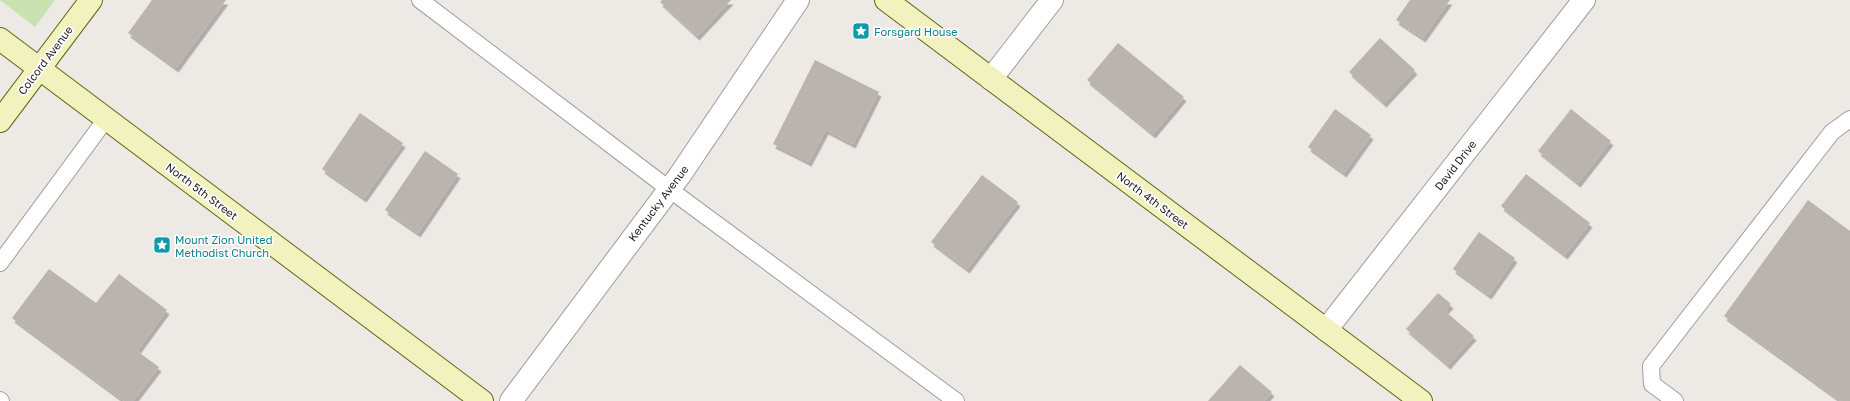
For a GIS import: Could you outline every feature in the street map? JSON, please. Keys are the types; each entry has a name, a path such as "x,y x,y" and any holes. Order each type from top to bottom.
{"main road":[{"name":"Colcord Avenue","path":"0,121 38,68 91,0"},
{"name":"North 4th Street","path":"886,0 1421,401"},
{"name":"North 5th Street","path":"0,39 482,401"}],"street":[{"name":"Kentucky Avenue","path":"511,401 669,189 798,0"},
{"path":"991,79 1052,0"},
{"name":"David Drive","path":"1326,330 1584,0"}],"lane":[{"path":"420,0 669,189 956,401"},
{"path":"0,263 106,119"},
{"path":"1675,401 1652,384 1651,366 1832,132 1850,119"}],"green space":[{"path":"0,0 55,0 35,27"}],"building":[{"path":"152,0 226,0 176,68 128,33"},
{"path":"662,0 731,0 697,36 660,2"},
{"path":"1410,0 1450,0 1423,38 1396,20"},
{"path":"1380,38 1415,70 1384,103 1349,72"},
{"path":"1118,43 1184,97 1153,134 1087,80"},
{"path":"815,60 879,92 853,144 826,130 809,162 773,144"},
{"path":"1335,109 1371,135 1344,173 1308,147"},
{"path":"1571,109 1611,141 1578,183 1538,151"},
{"path":"360,113 403,143 364,198 322,169"},
{"path":"425,151 458,174 418,233 385,210"},
{"path":"1526,174 1590,223 1565,255 1501,206"},
{"path":"982,175 1018,202 967,269 931,242"},
{"path":"1808,200 1850,231 1850,401 1841,401 1724,316"},
{"path":"1479,232 1515,258 1489,295 1453,269"},
{"path":"49,269 96,303 119,274 167,310 137,351 159,367 133,401 124,401 12,318"},
{"path":"1438,293 1451,304 1445,311 1474,336 1448,365 1406,329"},
{"path":"1240,365 1272,392 1264,401 1208,401"}],"place":[{"name":"Forsgard House","path":"861,31"},
{"name":"Mount Zion United Methodist Church","path":"162,245"}]}
